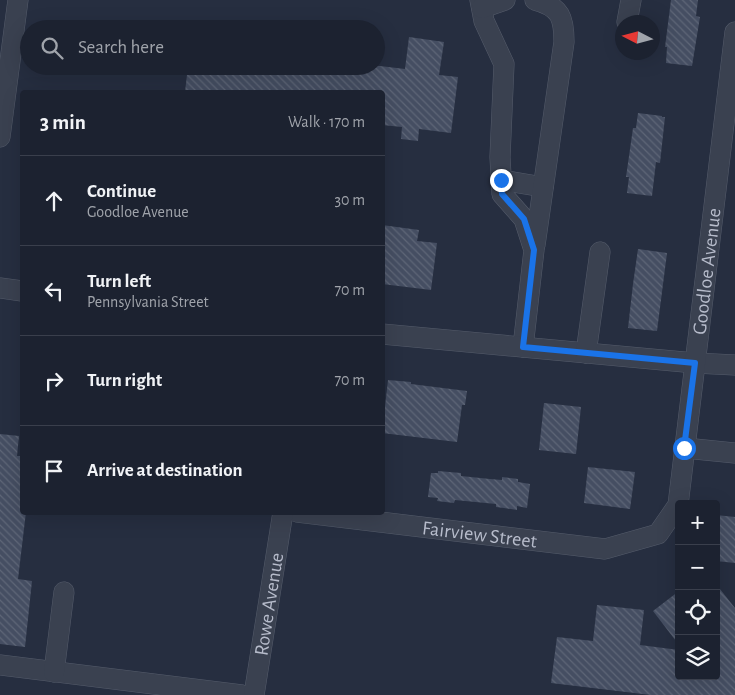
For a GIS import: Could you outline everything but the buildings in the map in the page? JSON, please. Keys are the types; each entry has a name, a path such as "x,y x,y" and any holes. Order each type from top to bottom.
{"street":[{"path":"0,137 18,0"},
{"path":"504,0 481,4 484,21 504,64 500,157 502,194 524,219 534,250"},
{"path":"523,347 534,250 564,42 564,25 558,12 546,3 536,0"},
{"path":"628,15 631,0"},
{"name":"Goodloe Avenue","path":"658,534 678,505 731,91 735,32"},
{"path":"501,180 543,187"},
{"path":"586,353 600,252"},
{"path":"0,288 20,291"},
{"path":"385,334 695,363 735,365"},
{"path":"684,448 735,453"},
{"name":"Rowe Avenue","path":"254,695 283,515"},
{"name":"Fairview Street","path":"322,515 605,549 658,534"},
{"path":"54,672 64,592"},
{"path":"0,666 54,672 98,686 242,695"}],"route":[{"path":"501,180 502,194 524,219 534,250 523,347 695,363 684,448"}]}
